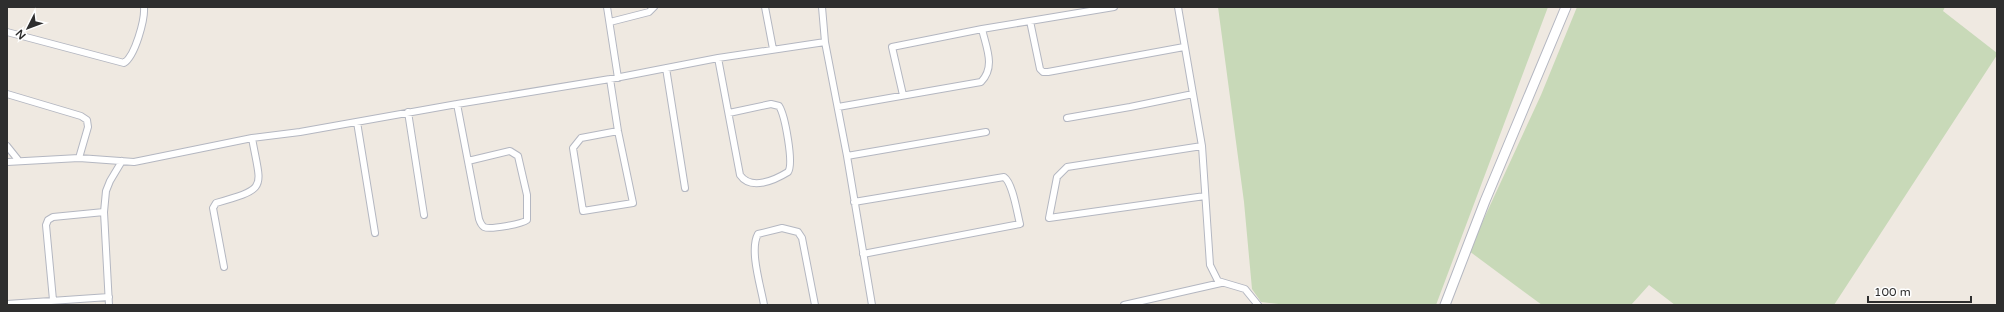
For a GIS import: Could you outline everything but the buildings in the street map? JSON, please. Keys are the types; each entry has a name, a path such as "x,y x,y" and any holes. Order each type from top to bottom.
{"street":[{"path":"7,32 124,63 130,58 135,49 144,7"},
{"path":"607,7 618,78"},
{"path":"610,22 649,12 654,7"},
{"path":"765,7 773,50"},
{"path":"822,7 825,42 847,156 872,305"},
{"path":"903,94 892,47 982,29 1114,7"},
{"path":"1178,7 1202,146 1210,264 1215,277 1221,283"},
{"path":"1445,305 1485,201 1566,7"},
{"path":"1030,21 1040,69 1043,72 1184,47"},
{"path":"838,107 903,94 981,82 989,72 990,65 982,29"},
{"path":"7,162 19,160 79,158 122,161 144,160 252,138 300,132 408,112 618,78 718,58 825,42"},
{"path":"718,58 739,168 744,180 754,184 766,182 788,172 792,166 782,113 779,106 771,104 729,113"},
{"path":"666,68 685,188"},
{"path":"610,79 618,131 633,203 583,211 572,148 581,138 618,131"},
{"path":"7,94 81,116 87,120 88,127 79,158"},
{"path":"1067,118 1193,94"},
{"path":"457,104 479,219 484,227 488,228 519,224 527,220 527,195 518,156 515,152 510,151 468,161"},
{"path":"408,112 424,215"},
{"path":"356,122 375,233"},
{"path":"847,156 986,132"},
{"path":"224,267 213,208 216,203 251,192 258,185 259,177 252,138"},
{"path":"7,146 19,160"},
{"path":"1202,146 1067,167 1057,177 1049,218 1205,196"},
{"path":"109,305 104,212 107,186 122,161"},
{"path":"854,202 1004,177 1008,181 1011,188 1020,224 863,254"},
{"path":"53,300 46,225 48,220 52,217 104,212"},
{"path":"764,305 754,251 755,240 758,234 782,228 798,232 802,238 815,305"},
{"path":"1124,305 1221,283 1245,289 1258,305"},
{"path":"7,304 109,297"}],"green space":[{"path":"1218,7 1548,7 1436,305 1287,305 1261,302 1252,289 1244,202"},
{"path":"1577,7 1945,7 1943,11 1997,53 1997,55 1834,305 1675,305 1649,285 1631,305 1542,305 1469,251 1541,95"}]}
